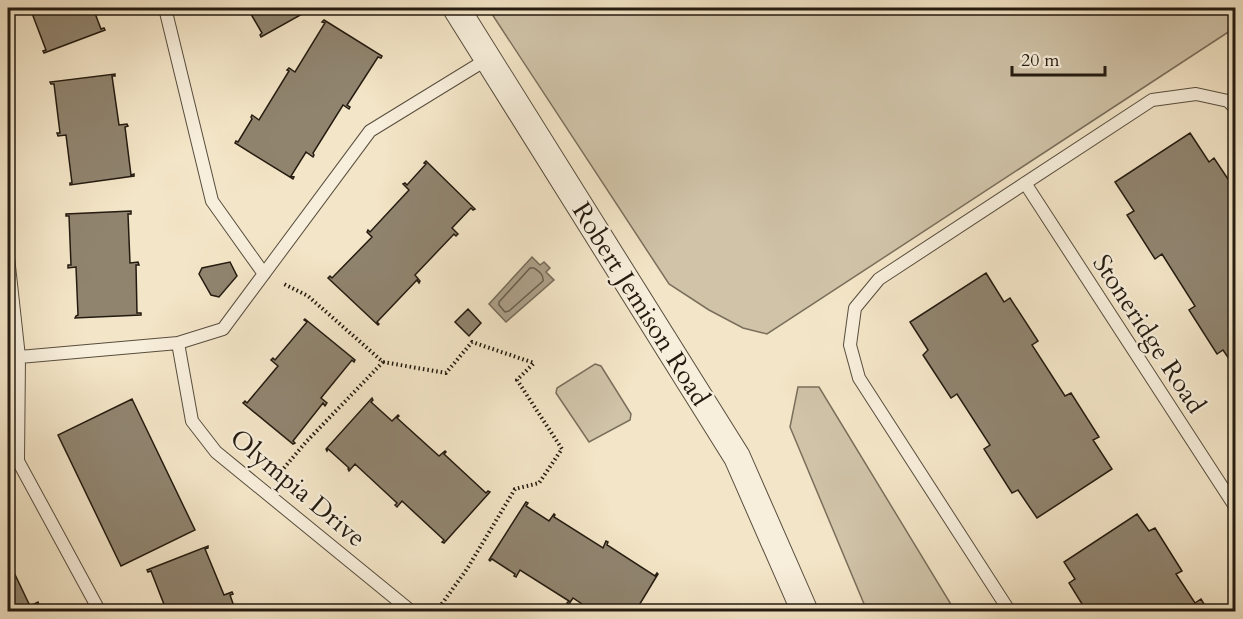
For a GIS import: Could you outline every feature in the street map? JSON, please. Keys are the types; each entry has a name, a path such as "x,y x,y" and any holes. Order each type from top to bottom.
{"street":[{"name":"Robert Jemison Road","path":"456,8 737,457 805,612"}],"lane":[{"path":"165,8 212,201 264,274"},
{"path":"14,358 178,343 223,329 370,131 489,58"},
{"path":"1010,612 859,378 850,345 855,308 879,279 1152,100 1196,94 1227,102 1236,109"},
{"name":"Stoneridge Road","path":"1025,183 1236,508"},
{"path":"8,257 18,461 100,612"},
{"name":"Olympia Drive","path":"178,343 192,421 216,452 412,612"}],"path":[{"path":"264,274 308,296 383,362 446,373 472,342 534,363 517,380 562,449 539,483 515,489 467,569 436,612"},
{"path":"265,491 306,441 383,362"}],"shaded area":[{"path":"488,8 1235,8 1236,27 767,334 743,328 709,310 669,284"},
{"path":"595,364 601,366 631,414 630,420 589,442 556,393 557,388"},
{"path":"798,387 819,387 955,611 867,611 790,427"}],"water":[{"path":"532,257 540,265 544,262 550,268 546,272 554,280 506,322 489,304"}],"building":[{"path":"30,8 93,8 101,29 105,30 44,53 43,51 46,50"},
{"path":"245,8 313,8 261,37 262,33 248,9"},
{"path":"324,20 382,56 378,57 347,105 349,109 343,105 313,153 313,157 306,152 291,176 294,177 293,179 235,143 238,142 252,119 252,115 259,120 289,71 287,70 289,68 295,72 325,23 322,22"},
{"path":"115,74 112,76 119,125 127,124 128,126 125,127 131,175 134,174 134,176 70,185 72,183 66,135 58,136 57,133 60,133 54,84 50,82"},
{"path":"1190,133 1209,162 1214,158 1236,191 1236,369 1223,350 1217,354 1189,310 1195,306 1162,254 1155,259 1127,215 1134,211 1115,182"},
{"path":"426,161 475,209 471,208 452,228 458,234 456,236 454,234 415,275 419,283 417,280 377,322 378,325 328,278 330,276 332,278 372,237 367,232 368,230 370,232 409,190 403,184 407,185 426,164 424,163"},
{"path":"131,211 131,214 128,214 130,263 138,262 139,265 136,265 137,313 141,315 75,318 78,315 76,267 68,268 68,265 71,265 69,216 66,214"},
{"path":"230,262 237,276 219,297 211,295 199,274 202,268"},
{"path":"986,273 1004,302 1010,298 1038,341 1032,345 1065,396 1071,393 1099,437 1093,440 1112,469 1037,518 1018,490 1012,493 984,449 990,445 957,394 951,398 923,355 928,350 910,322"},
{"path":"468,309 481,323 469,336 455,322"},
{"path":"305,319 355,360 354,362 352,360 321,398 327,403 325,406 323,403 293,444 243,403 245,401 247,403 278,366 271,360 273,358 275,360 307,322"},
{"path":"372,398 371,402 392,421 398,415 397,418 439,456 445,451 444,454 486,493 490,492 444,543 442,542 444,540 402,501 397,507 395,505 397,503 355,464 349,471 349,468 326,449"},
{"path":"132,399 195,530 121,566 58,435"},
{"path":"526,502 528,503 526,506 549,521 554,514 554,517 603,548 606,541 607,545 655,576 658,574 635,612 594,612 573,598 569,604 567,603 569,601 520,570 516,577 492,559 489,560"},
{"path":"1137,514 1149,531 1155,528 1182,571 1176,574 1195,603 1201,599 1209,612 1087,612 1069,583 1075,579 1064,562"},
{"path":"208,546 205,549 224,595 232,592 233,594 230,595 236,612 167,612 151,571 147,570"},
{"path":"11,558 12,561 9,562 30,606 38,602 39,605 36,606 39,612 8,612 8,560"}]}
